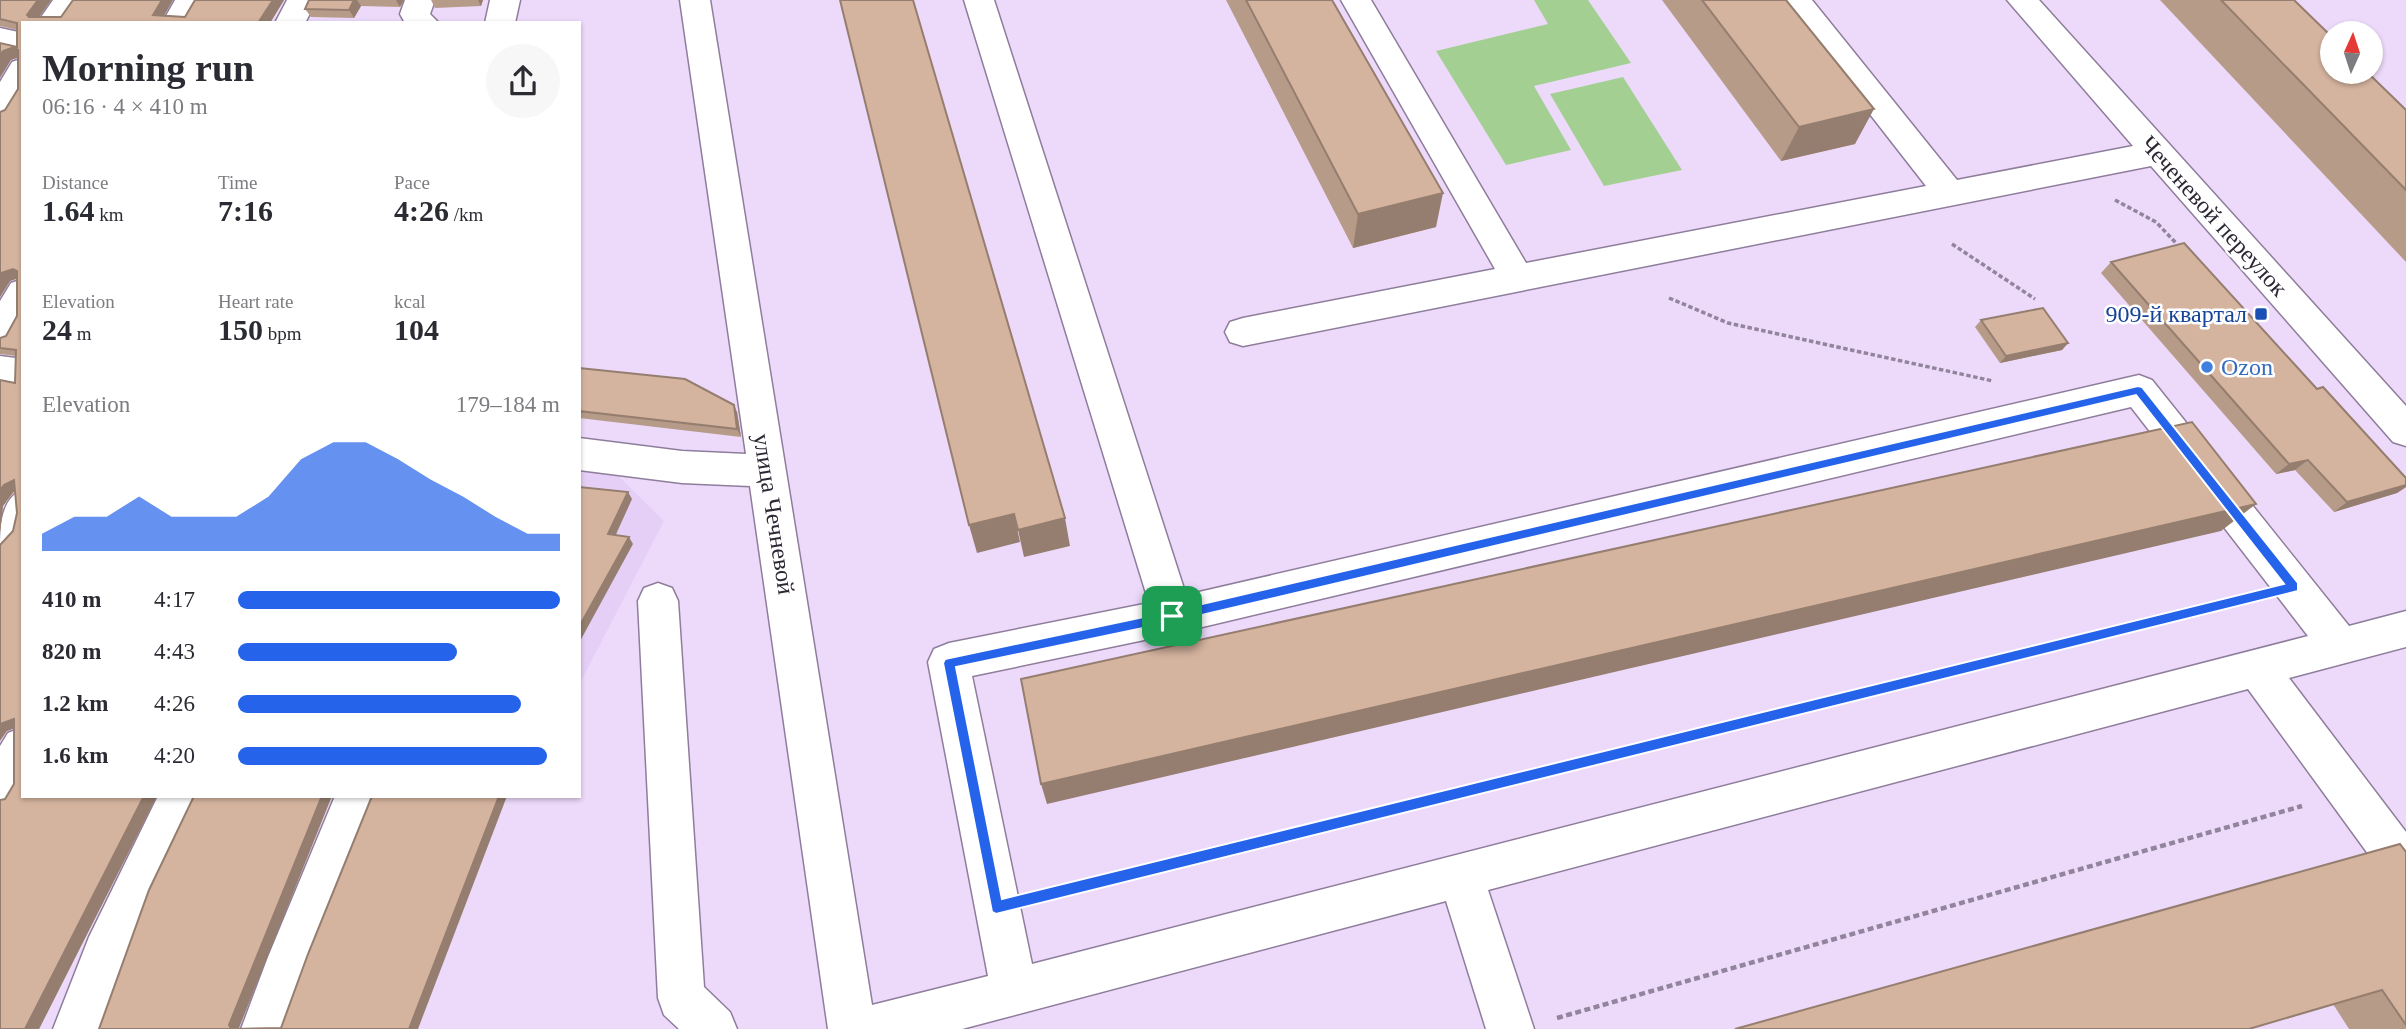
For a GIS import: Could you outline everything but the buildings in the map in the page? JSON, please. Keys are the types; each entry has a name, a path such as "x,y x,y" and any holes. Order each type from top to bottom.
{"street":[{"path":"53,21 68,0"},
{"path":"178,21 190,0"},
{"path":"291,21 302,0"},
{"path":"419,21 415,14 420,0"},
{"path":"500,21 505,0"},
{"name":"улица Чечневой","path":"695,0 852,1029"},
{"path":"979,0 1172,616"},
{"path":"1356,0 1518,279"},
{"path":"1796,0 1950,194"},
{"name":"Чеченевой переулок","path":"2022,0 2406,432"},
{"path":"0,38 21,43"},
{"path":"0,109 21,72"},
{"path":"1242,332 2157,153"},
{"path":"0,332 21,295"},
{"path":"0,370 21,374"},
{"path":"1014,992 949,663 1172,616 2138,390 2340,646"},
{"path":"581,454 682,467 767,471"},
{"path":"0,537 21,508"},
{"path":"658,601 681,998 713,1029"},
{"path":"872,1029 924,1022 1014,992 2406,629"},
{"path":"2256,667 2406,868"},
{"path":"0,786 21,750"},
{"path":"77,1029 105,953 180,798"},
{"path":"265,1029 290,957 356,798"},
{"path":"1461,877 1528,1025"}],"path":[{"path":"2051,174 2120,202 2156,222 2176,243"},
{"path":"1952,244 2035,299"},
{"path":"1669,298 1728,323 1997,383"},
{"path":"996,907 2294,587"},
{"path":"1528,1025 2350,792"}],"shaded area":[{"path":"581,439 664,521 581,681"}],"green space":[{"path":"1534,0 1588,0 1631,63 1534,86 1571,150 1506,165 1436,51 1548,24"},
{"path":"1623,77 1682,170 1604,186 1550,94"}],"place":[{"name":"909-й квартал","path":"2261,314"},
{"name":"Ozon","path":"2207,367"}],"route":[{"path":"2138,390 2294,587 996,907 949,663 1172,616 2138,390"}]}
